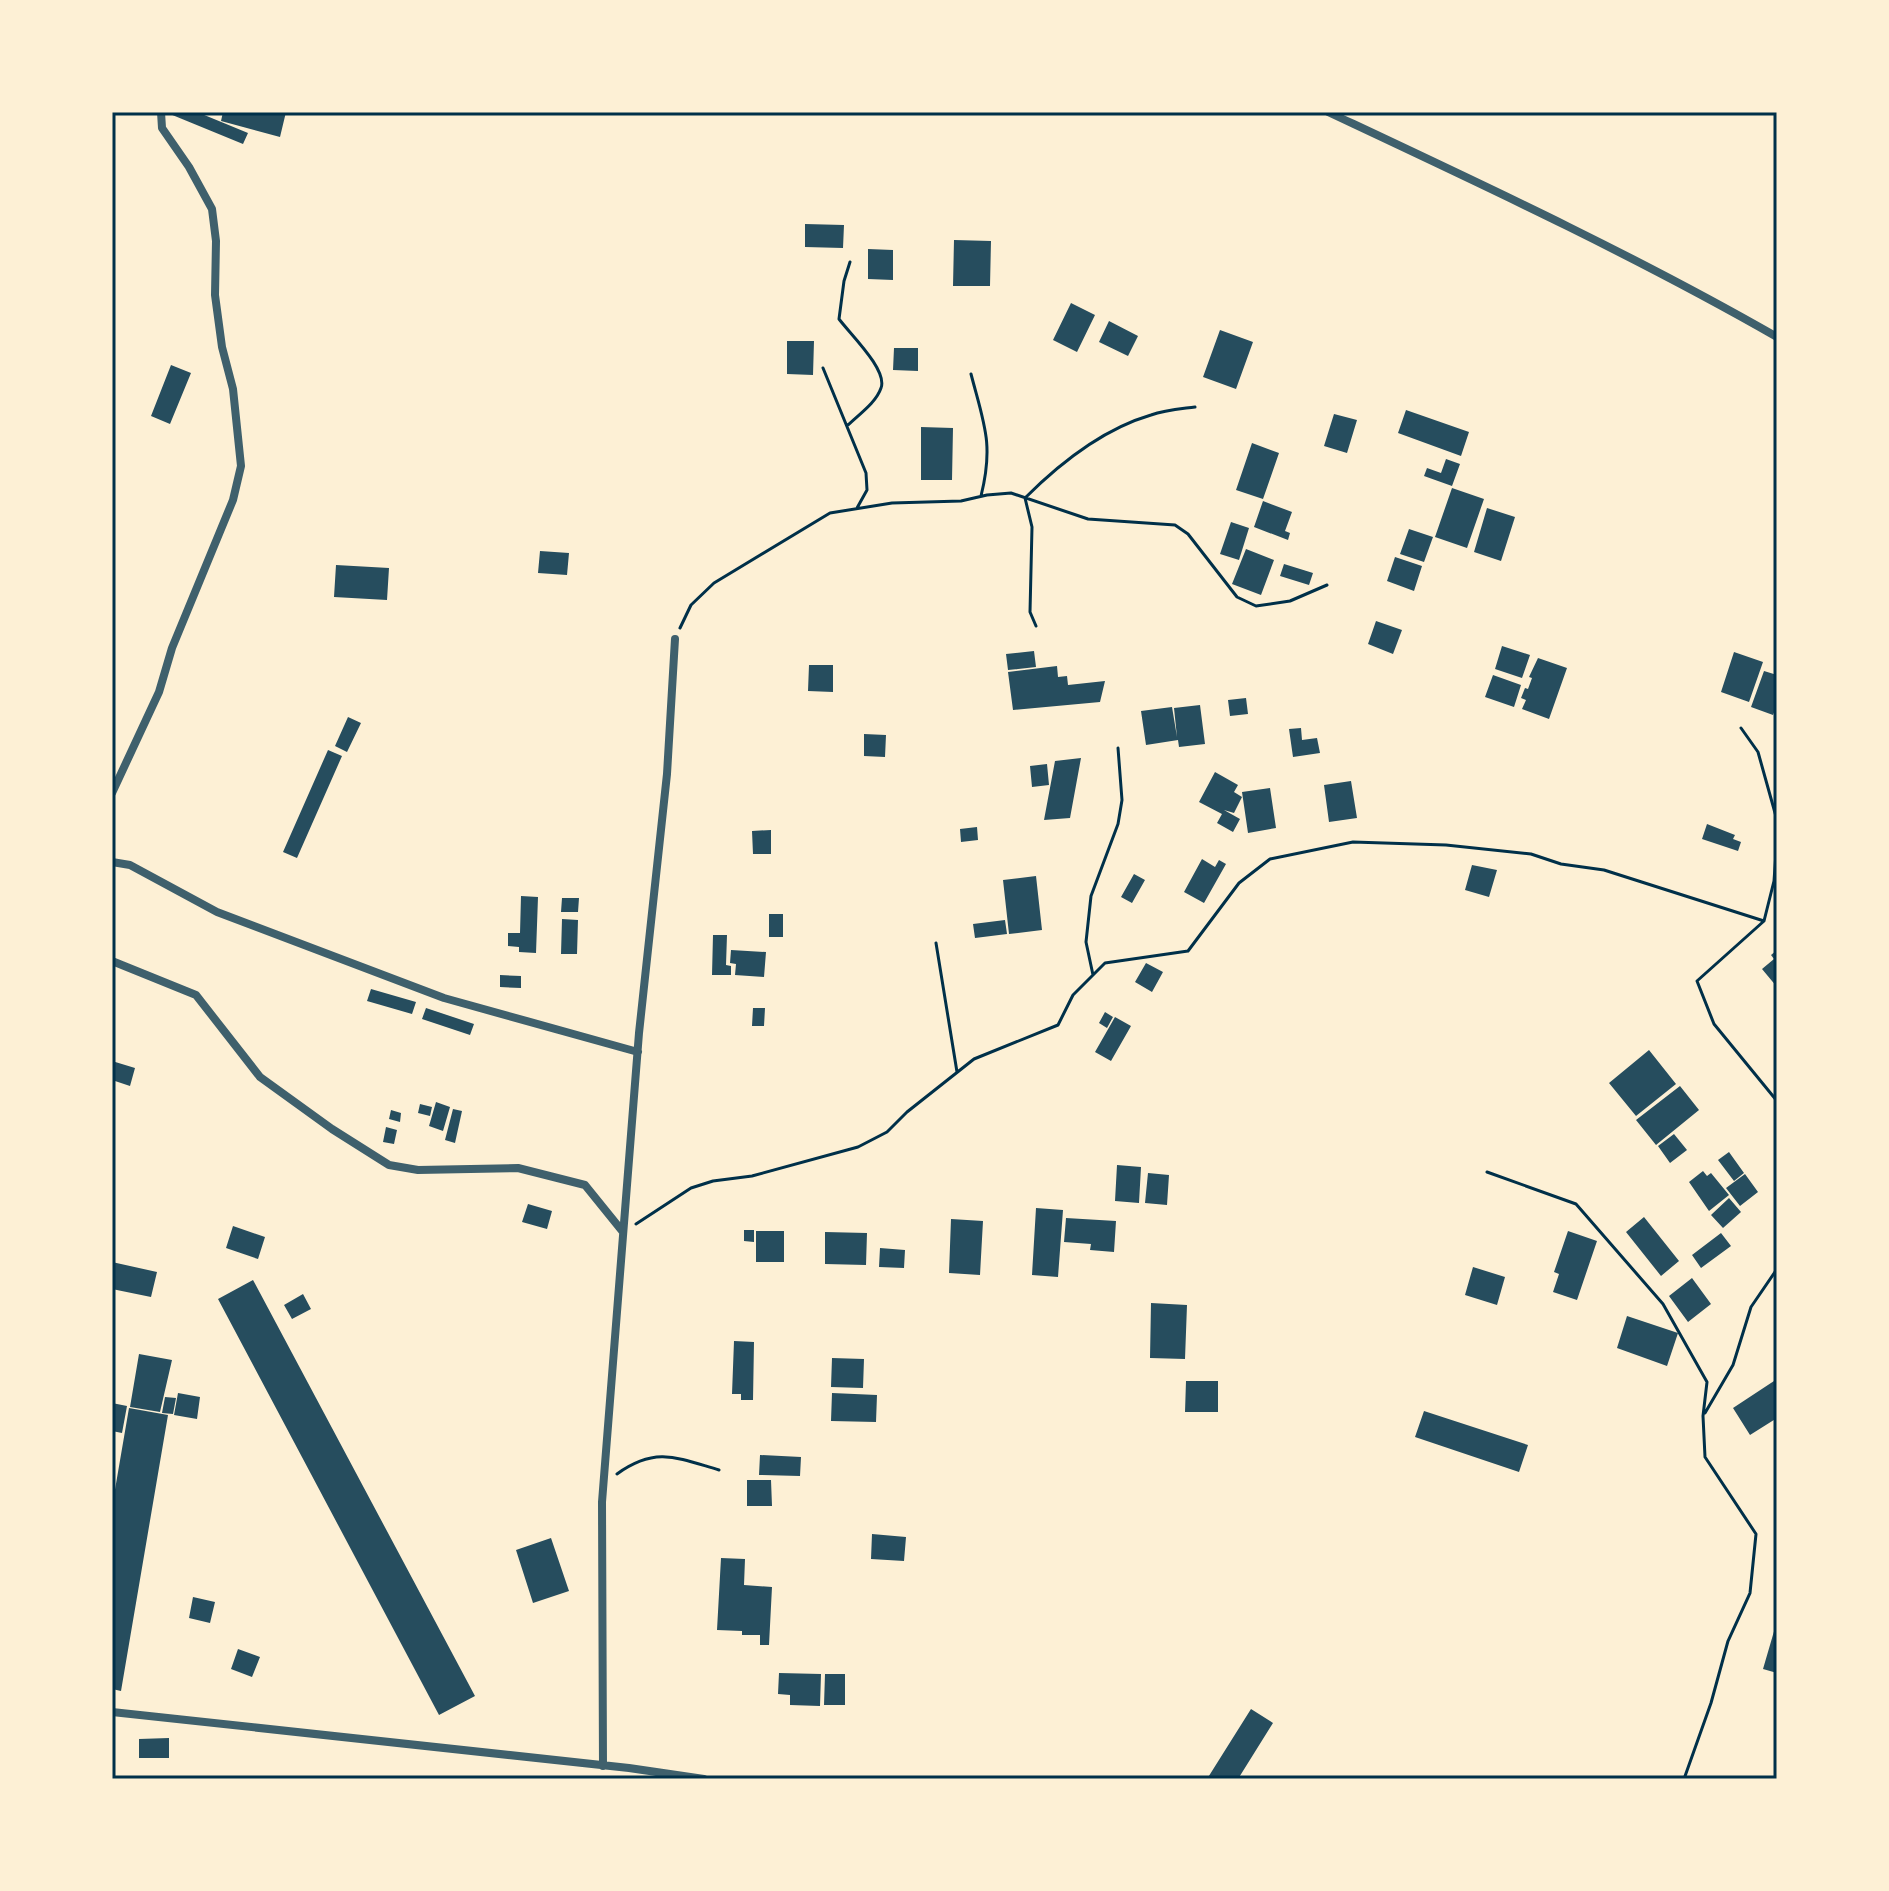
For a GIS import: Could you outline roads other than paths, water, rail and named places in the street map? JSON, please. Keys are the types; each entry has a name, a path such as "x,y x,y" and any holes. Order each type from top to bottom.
{"street":[{"path":"112,793 159,692 172,648 233,500 241,466 233,389 222,347 215,295 216,241 212,209 189,167 162,128 161,112"},
{"path":"1328,112 1505,195 1777,337"},
{"path":"603,1766 603,1484 638,1052 667,774 675,639"},
{"path":"112,862 130,865 217,912 444,998 638,1052"},
{"path":"112,961 196,995 260,1077 389,1165 418,1170 518,1168 585,1185 623,1232"},
{"path":"112,1712 704,1779"}]}
